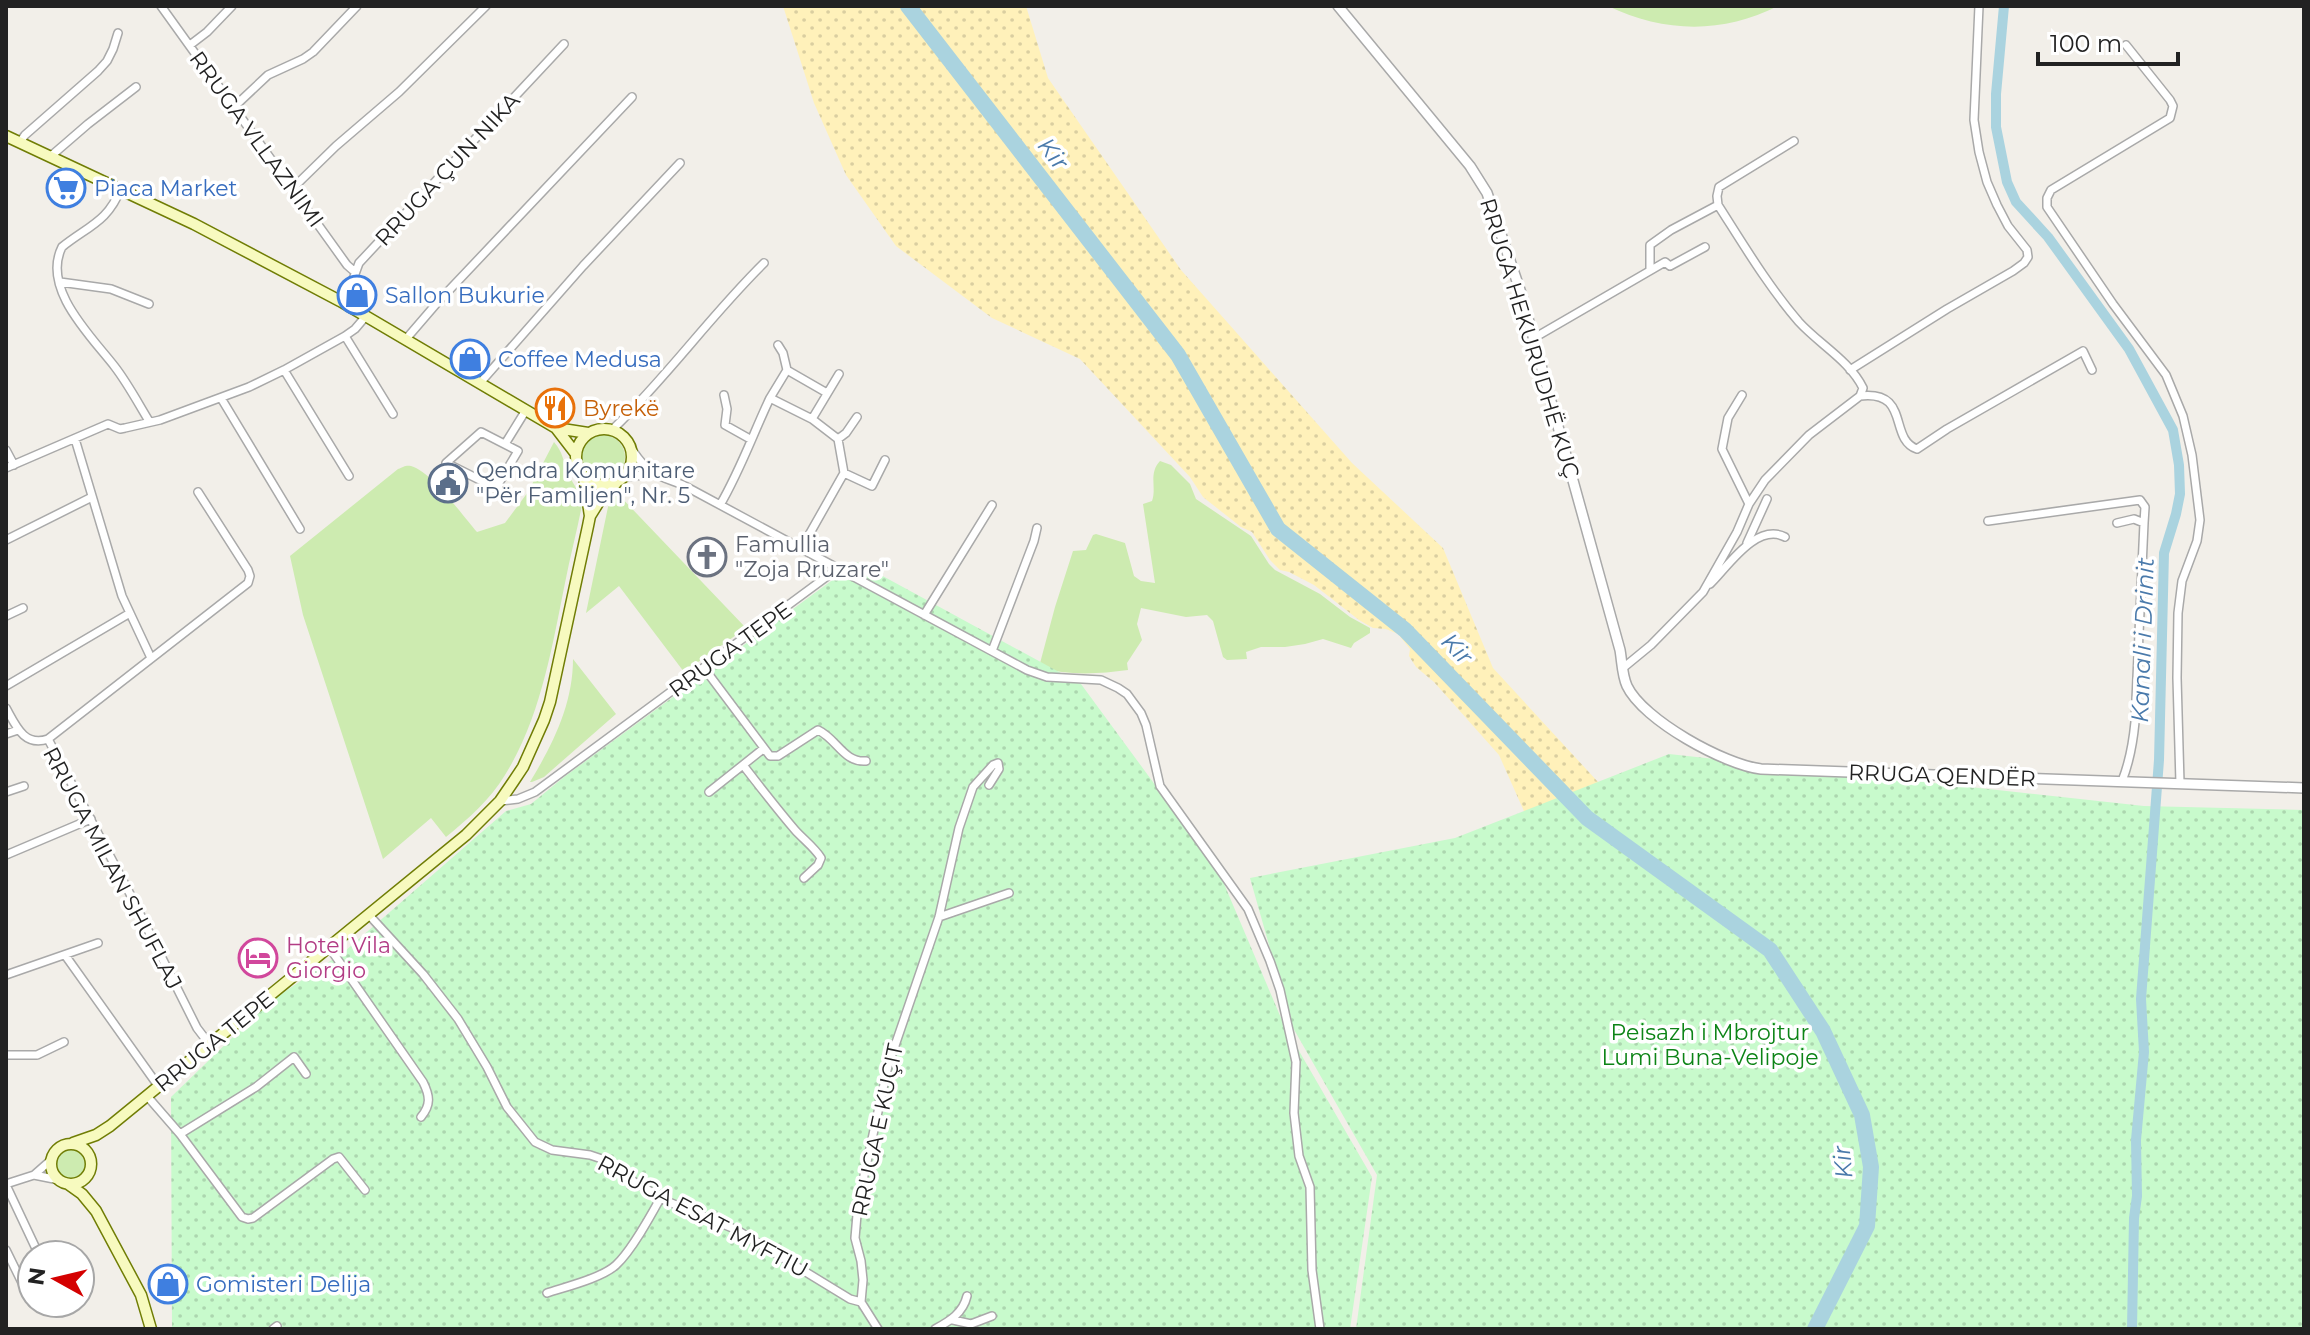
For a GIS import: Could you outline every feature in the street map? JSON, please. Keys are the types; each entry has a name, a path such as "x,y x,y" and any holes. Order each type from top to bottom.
{"main road":[{"path":"6,136 194,224 340,301 556,428 576,454"},
{"path":"556,428 588,433"},
{"path":"600,428 613,429 630,442 633,461 620,480 605,485 594,483 584,477 577,467 576,454 580,442 588,433 600,428"},
{"name":"RRUGA TEPE","path":"584,477 590,516"},
{"name":"RRUGA TEPE","path":"51,1160 59,1147 96,1135 159,1087 466,835 500,801 523,767 550,702 590,516 600,500 620,480"},
{"name":"RRUGA TEPE","path":"91,1203 87,1182 91,1158 99,1139 110,1126"},
{"path":"73,1143 84,1148 91,1158"},
{"path":"51,1160 54,1175 91,1203 141,1295 151,1329"},
{"path":"63,1182 80,1182 89,1174"}],"street":[{"name":"RRUGA VLLAZNIMI","path":"161,6 355,272"},
{"path":"190,45 232,6"},
{"path":"234,107 268,75 313,52 357,6"},
{"path":"293,188 399,92 486,6"},
{"name":"RRUGA HEKURUDHË KUÇ","path":"1338,6 1483,184 1534,338 1623,668"},
{"path":"1850,370 2013,271 2028,257 2027,250 2008,226 1997,205 1979,152 1974,120 1979,6"},
{"path":"20,142 107,61 118,33"},
{"name":"RRUGA ÇUN NIKA","path":"340,301 351,285 359,263 564,44"},
{"path":"2126,45 2170,100 2173,106 2170,118 2051,190 2047,207 2095,279 2166,375 2183,416 2192,455 2200,520 2197,541 2182,581 2178,613 2176,783"},
{"path":"51,156 136,87"},
{"path":"406,339 632,97"},
{"path":"1794,141 1719,187 1718,205 1798,320 1850,370 1863,388 1860,396"},
{"path":"480,383 583,266 680,163"},
{"path":"121,188 115,204 107,213 62,247 57,271 67,303 76,318 116,368 149,421"},
{"path":"1650,270 1650,245 1718,205"},
{"path":"1534,338 1665,262 1670,266 1705,247"},
{"path":"613,429 764,263"},
{"path":"60,282 111,289 149,304"},
{"path":"6,450 10,467 108,424 120,429 160,420 221,398 284,370 345,336 366,316"},
{"path":"345,336 393,414"},
{"path":"720,505 743,462 750,439 770,398 787,370 778,345"},
{"path":"1703,592 1765,480 1809,435 1860,396 1873,394 1890,403 1910,446 1917,449 2083,351 2092,370"},
{"path":"284,370 349,476"},
{"path":"787,370 827,393"},
{"path":"812,419 839,374"},
{"path":"724,395 727,409 725,425 750,439"},
{"path":"1742,395 1728,418 1722,449 1749,504"},
{"path":"221,398 300,529"},
{"path":"770,398 812,419 838,439 844,473 801,549"},
{"path":"505,444 526,410"},
{"path":"838,439 857,417"},
{"path":"481,432 505,444 518,451 496,488 446,463 481,432"},
{"path":"75,439 122,596 151,658"},
{"path":"633,451 644,468 654,474 683,485 1038,674 1101,680 1127,694 1146,725 1160,786 1248,909 1280,990 1296,1062 1294,1113 1299,1156 1310,1187 1312,1270 1320,1329"},
{"path":"844,473 872,486 885,460"},
{"path":"620,480 654,474"},
{"path":"48,739 248,583 250,576 198,492"},
{"path":"6,540 92,497"},
{"path":"1623,668 1651,645 1746,545 1767,499"},
{"path":"1988,521 2140,500 2145,507 2135,722 2130,757 2122,781"},
{"path":"924,615 992,505"},
{"path":"2117,523 2134,519 2144,523"},
{"path":"992,651 1037,528"},
{"path":"1746,545 1769,534 1777,533 1785,537"},
{"name":"RRUGA TEPE","path":"500,801 518,799 535,792 837,569"},
{"path":"6,616 23,608"},
{"path":"6,686 130,613"},
{"path":"704,668 770,756 778,756 818,730 830,737 853,761 866,761"},
{"name":"RRUGA QENDËR","path":"1623,668 1631,693 1657,718 1694,743 1750,768 2304,788"},
{"name":"RRUGA MILAN SHUFLAJ","path":"6,708 18,730 28,740 40,742 48,739 197,1028 210,1045"},
{"path":"6,734 18,730"},
{"path":"709,792 763,749"},
{"name":"RRUGA E KUÇIT","path":"861,1302 862,1271 855,1238 862,1179 892,1054 939,917 959,828 973,787 998,763 999,769 989,785"},
{"path":"743,765 821,858 804,878"},
{"path":"6,792 24,786"},
{"path":"6,855 91,819"},
{"path":"939,917 1009,893"},
{"name":"RRUGA ESAT MYFTIU","path":"369,915 423,974 458,1019 507,1107 528,1135 542,1147 605,1160 661,1197 737,1230 850,1299 861,1302"},
{"path":"6,975 98,943"},
{"path":"329,947 423,1082 429,1100 421,1117"},
{"path":"65,955 159,1087"},
{"path":"6,1055 37,1055 64,1042"},
{"path":"180,1134 256,1087 294,1057 306,1074"},
{"path":"147,1096 180,1134 242,1217 253,1218 339,1157 365,1190"},
{"name":"RRUGA TEPE","path":"31,1239 6,1185 34,1175 51,1160"},
{"name":"RRUGA TEPE","path":"34,1175 63,1182"},
{"path":"547,1293 584,1282 616,1265 650,1218 661,1197"},
{"path":"6,1250 16,1271"},
{"path":"935,1329 953,1320 967,1296"},
{"path":"861,1302 878,1329"},
{"path":"953,1320 971,1324 992,1316"}],"green space":[{"path":"1608,6 1778,6 1736,22 1693,27 1650,21"},
{"path":"603,435 619,441 625,457 619,473 603,479 587,473 581,457 587,441"},
{"path":"554,442 582,505 550,657 528,730 499,784 463,823 446,837 431,818 383,859 303,615 290,556 398,469 406,466 428,476 477,532 505,523 528,492"},
{"path":"1160,461 1171,465 1190,484 1196,499 1251,536 1275,570 1320,594 1370,628 1370,633 1351,648 1323,639 1285,647 1261,647 1246,652 1247,659 1227,660 1223,657 1213,621 1207,615 1186,617 1141,608 1137,624 1142,640 1127,663 1128,670 1083,673 1039,667 1073,551 1086,550 1093,535 1125,543 1134,576 1141,581 1155,583 1143,504 1152,501 1154,471"},
{"path":"617,493 746,628 684,672 619,586 586,613 608,507"},
{"path":"857,562 1081,684 1219,872 1284,1025 1372,1177 1350,1329 172,1329 171,1097 268,1003 345,951 506,811 531,804"},
{"path":"573,659 616,714 544,777 530,782 560,723 570,692"},
{"name":"Peisazh i Mbrojtur Lumi Buna-Velipoje","path":"1669,754 2144,806 2304,810 2304,1329 1356,1329 1377,1175 1292,1026 1250,878 1455,838"},
{"path":"71,1149 82,1153 86,1164 82,1175 71,1179 60,1175 56,1164 60,1153"}],"sand":[{"path":"783,6 1026,6 1048,78 1181,270 1352,463 1443,548 1493,668 1610,795 1531,827 1499,755 1434,682 1416,667 1409,656 1410,649 1398,634 1373,628 1314,585 1280,570 1252,532 1203,497 1190,477 1080,359 992,318 896,246 846,175 814,103"}],"waterway":[{"name":"Kir","path":"908,6 1178,355 1278,529 1405,630 1587,818 1770,950 1823,1031 1862,1115 1871,1167 1867,1226 1815,1329"},
{"name":"Kanali i Drinit","path":"2004,6 1996,127 2007,182 2016,202 2048,237 2129,349 2173,430 2179,465 2180,494 2164,553 2159,760 2141,999 2144,1052 2136,1140 2132,1329"}],"place":[{"name":"Piaca Market","path":"66,188"},
{"name":"Sallon Bukurie","path":"357,295"},
{"name":"Coffee Medusa","path":"470,359"},
{"name":"Byrekë","path":"555,408"},
{"name":"Qendra Komunitare \"Për Familjen\", Nr. 5","path":"448,483"},
{"name":"Famullia \"Zoja Rruzare\"","path":"707,557"},
{"name":"Hotel Vila Giorgio","path":"258,958"},
{"name":"Gomisteri Delija","path":"168,1284"}]}
